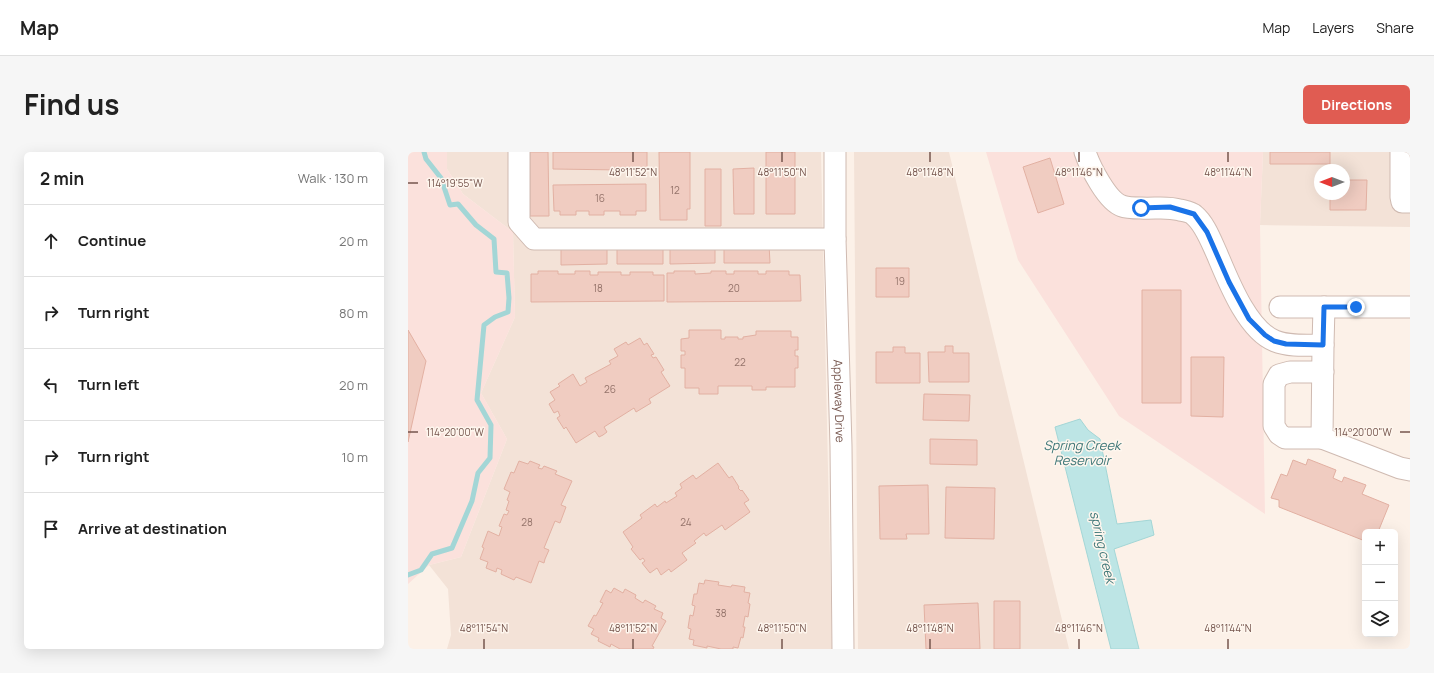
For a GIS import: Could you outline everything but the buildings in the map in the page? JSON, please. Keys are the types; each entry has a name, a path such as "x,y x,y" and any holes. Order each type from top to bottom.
{"street":[{"path":"518,152 518,222 534,239 836,239"},
{"name":"Appleway Drive","path":"835,152 841,446 843,649"},
{"path":"1085,152 1100,184 1114,200 1122,206 1141,208 1170,207 1194,214 1207,232 1229,282 1249,319 1265,335 1274,341 1286,344 1323,345"},
{"path":"1401,152 1401,197 1402,202 1410,202"},
{"path":"1280,307 1410,307"},
{"path":"1322,438 1324,307"},
{"path":"1323,372 1290,372 1279,375 1274,384 1274,426 1279,434 1285,438 1322,438 1400,468 1410,470"}],"shaded area":[{"path":"408,152 447,152 447,169 463,194 513,232 515,317 481,393 507,439 461,557 429,565 408,584"},
{"path":"447,152 821,152 832,649 447,649 451,635 448,589 429,565 461,557 507,439 481,393 515,317 513,232 463,194 447,169"},
{"path":"854,152 949,152 1069,649 858,649"},
{"path":"986,152 1263,152 1260,225 1265,514 1119,416 1018,260"},
{"path":"1263,152 1410,152 1410,227 1260,225"}],"water":[{"name":"Spring Creek Reservoir","path":"1080,419 1088,430 1100,439 1117,524 1151,520 1154,535 1114,549 1139,649 1111,649 1055,427"}],"waterway":[{"name":"spring creek","path":"408,575 421,570 432,554 452,548 472,501 478,473 490,458 491,425 477,400 484,325 495,317 508,312 509,298 507,273 496,272 494,239 476,225 458,204 450,205 441,178 426,159 424,152"}],"route":[{"path":"1141,208 1170,207 1194,214 1207,232 1229,282 1249,319 1265,335 1274,341 1286,344 1323,345 1324,307 1356,307"}]}
